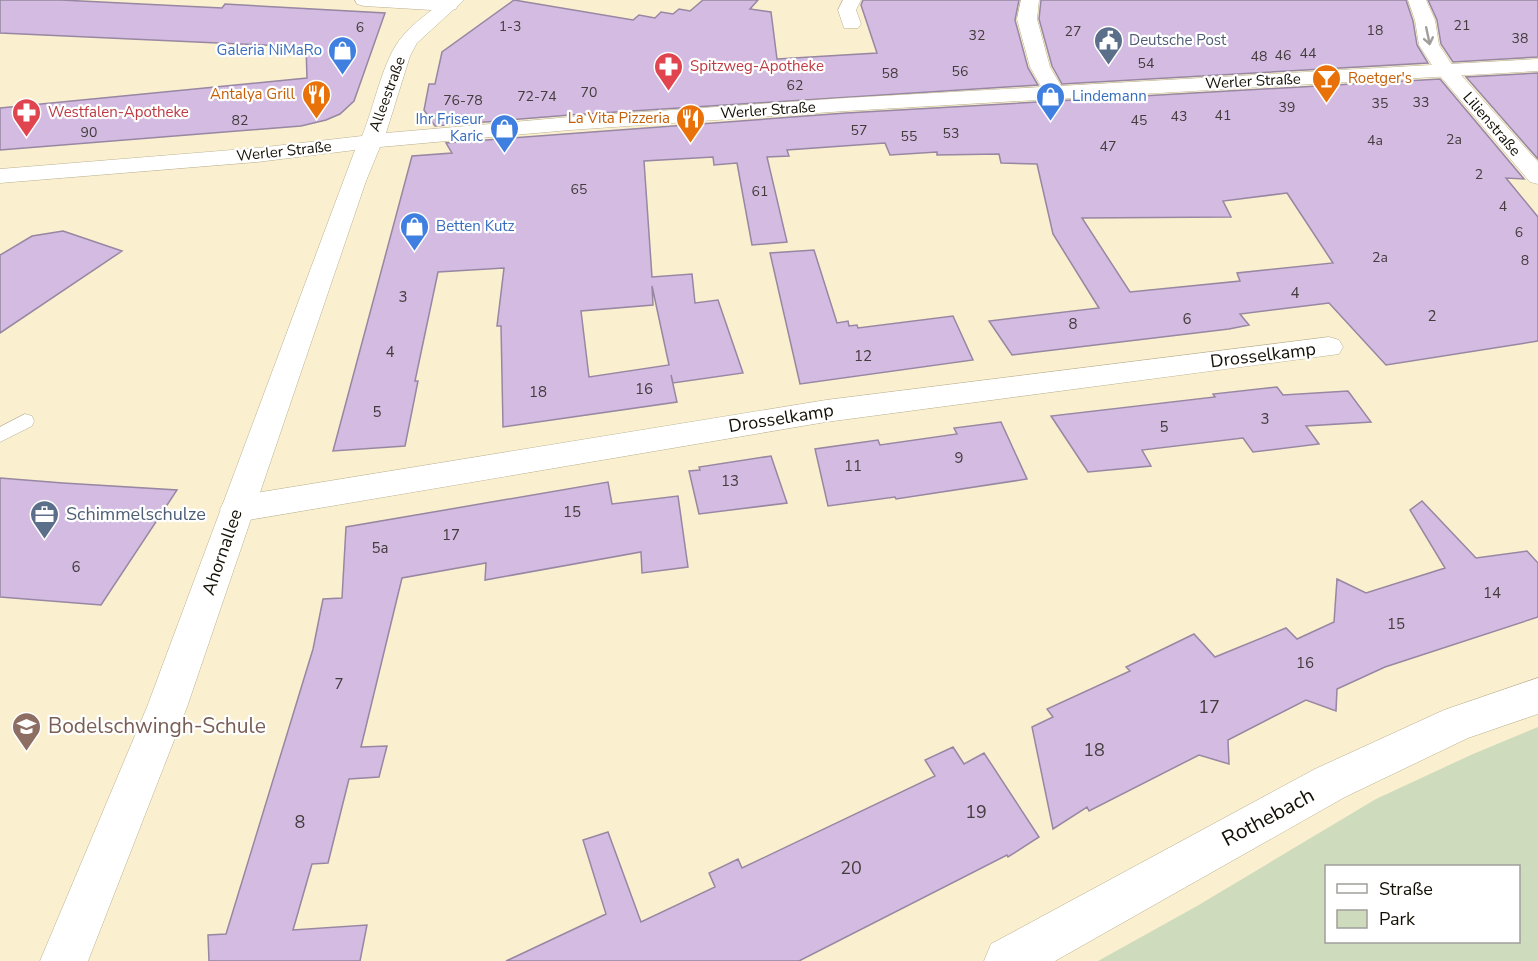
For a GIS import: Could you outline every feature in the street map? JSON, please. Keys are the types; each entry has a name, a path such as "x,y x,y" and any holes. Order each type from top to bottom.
{"main road":[{"path":"364,0 452,2"},
{"path":"851,24 848,10 852,0"},
{"path":"1030,0 1027,19 1040,67 1053,91"},
{"name":"Lilienstraße","path":"1417,0 1425,20 1429,45 1445,70 1538,177"},
{"name":"Alleestraße","path":"371,140 384,112 400,56 409,40 452,2"},
{"name":"Werler Straße","path":"0,176 298,151 371,140 666,117 1053,91 1538,65"},
{"name":"Ahornallee","path":"64,961 167,707 371,140"},
{"name":"Drosselkamp","path":"237,509 826,411 1329,347"},
{"name":"Rothebach","path":"1008,961 1330,783 1458,723 1538,696"}],"lane":[{"path":"0,435 25,422"}],"green space":[{"path":"1538,727 1538,961 1098,961 1197,906 1376,799"}],"building":[{"path":"0,0 61,0 222,8 225,4 385,13 354,101 340,114 326,120 301,126 0,150 0,108 307,78 306,47 0,33"},
{"path":"514,0 633,20 639,15 655,18 661,12 673,14 679,9 690,11 703,0 758,0 750,9 771,12 777,59 877,53 861,5 863,0 1019,0 1015,20 1028,68 1038,85 570,115 435,126 424,110 429,84 435,84 442,52"},
{"path":"1041,0 1406,0 1413,21 1417,45 1428,63 1062,84 1052,66 1039,19"},
{"path":"1428,0 1538,0 1538,57 1453,62 1441,44 1437,20"},
{"path":"1538,73 1538,159 1466,77"},
{"path":"1440,79 1524,179 1506,178 1538,217 1538,341 1386,365 1329,303 1240,314 1249,325 1229,329 1012,355 989,321 1099,308 1053,234 1037,164 1001,163 999,154 937,155 937,152 890,155 885,143 787,150 789,156 767,157 787,242 752,245 737,163 714,165 713,157 644,161 652,277 692,274 695,303 718,300 743,373 673,383 671,375 677,402 503,427 501,326 497,326 504,268 438,272 415,381 418,381 405,446 333,451 412,156 452,153 446,143 846,113","holes":["1287,193 1333,263 1237,273 1240,281 1130,292 1082,218 1231,217 1223,201","652,286 669,365 589,377 581,311 653,305"]},
{"path":"63,231 122,251 0,333 0,255 32,236"},
{"path":"814,250 837,323 848,321 849,326 857,325 858,328 953,316 973,360 800,384 770,253"},
{"path":"1277,387 1283,395 1348,391 1371,422 1306,426 1319,444 1253,452 1243,438 1142,450 1151,466 1088,472 1051,416 1215,397 1213,394"},
{"path":"1001,422 1027,479 896,499 895,497 828,506 815,449 878,440 880,445 957,434 954,428"},
{"path":"771,456 787,503 699,514 689,471 700,470 699,467"},
{"path":"0,478 177,490 101,605 0,597"},
{"path":"608,482 612,504 678,496 688,567 642,573 641,552 485,580 486,563 402,578 361,747 387,746 379,777 349,779 328,863 312,864 293,930 367,925 360,961 209,961 208,935 226,934 313,649 323,599 342,598 346,527"},
{"path":"1422,501 1476,558 1527,551 1538,563 1538,617 1385,667 1337,689 1336,711 1306,700 1228,740 1229,764 1199,755 1089,811 1087,807 1053,829 1032,727 1053,717 1047,709 1130,671 1126,667 1194,634 1215,657 1286,628 1297,639 1334,622 1337,579 1366,593 1445,568 1410,510"},
{"path":"953,747 964,764 984,753 1039,837 1008,857 1007,855 799,961 506,961 606,914 583,840 608,832 641,922 715,887 709,873 738,859 742,868 935,776 925,760"}],"place":[{"name":"Deutsche Post","path":"1108,66"},
{"name":"Galeria NiMaRo","path":"343,76"},
{"name":"Spitzweg-Apotheke","path":"669,92"},
{"name":"Roetger's","path":"1327,104"},
{"name":"Antalya Grill","path":"316,120"},
{"name":"Lindemann","path":"1051,122"},
{"name":"Westfalen-Apotheke","path":"27,138"},
{"name":"La Vita Pizzeria","path":"691,144"},
{"name":"Ihr Friseur Karic","path":"504,154"},
{"name":"Betten Kutz","path":"415,252"},
{"name":"Schimmelschulze","path":"45,540"},
{"name":"Bodelschwingh-Schule","path":"27,752"}]}
